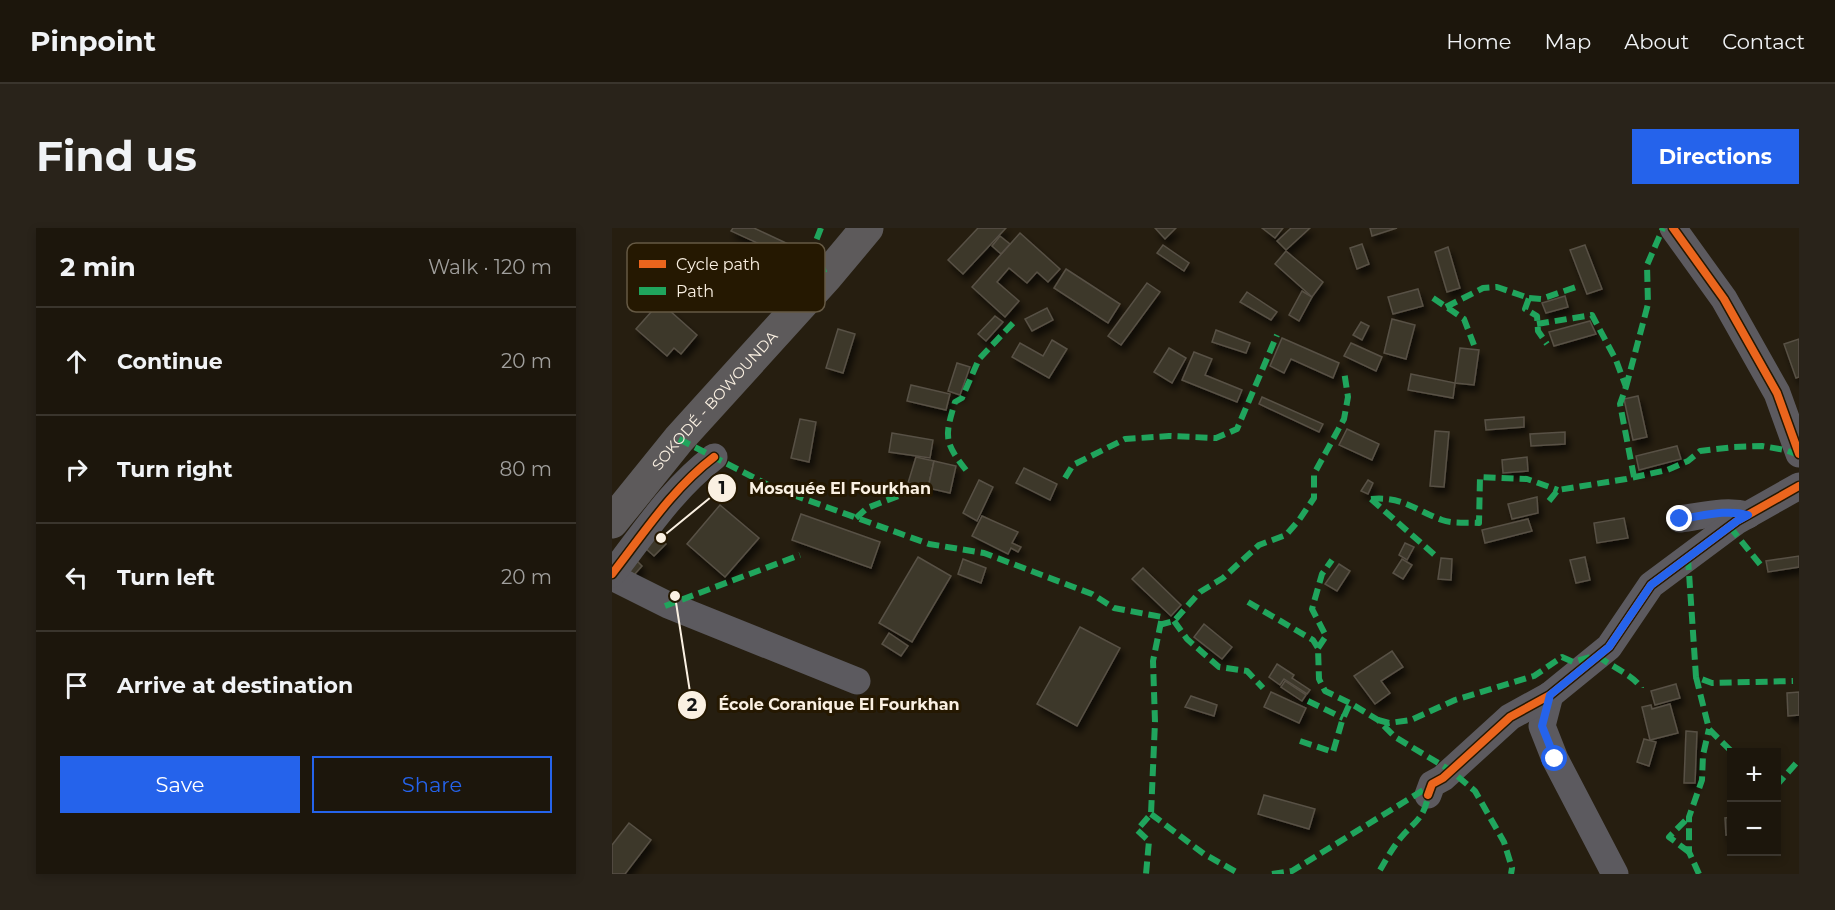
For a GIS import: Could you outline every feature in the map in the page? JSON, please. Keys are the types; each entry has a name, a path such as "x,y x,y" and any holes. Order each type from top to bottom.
{"main road":[{"name":"SOKODÉ - BOWOUNDA","path":"825,277 867,228"},
{"name":"SOKODÉ - BOWOUNDA","path":"612,522 679,439 793,312"}],"street":[{"path":"1428,795 1432,784 1443,777 1510,717 1609,647 1651,585 1737,521 1795,489 1795,453 1777,393 1730,310 1673,228"},
{"path":"714,457 697,470 669,499 612,574 618,580 668,605 857,681"},
{"path":"1680,519 1734,512 1748,515"},
{"path":"1562,680 1542,726 1555,759 1614,874"}],"building":[{"path":"733,228 754,228 786,243 757,243 731,231"},
{"path":"978,228 1006,228 963,274 948,260"},
{"path":"1155,228 1176,228 1165,239"},
{"path":"1262,228 1283,228 1275,238"},
{"path":"1291,228 1310,228 1286,250 1277,241"},
{"path":"1370,228 1397,228 1372,236"},
{"path":"1020,233 1060,269 1048,282 1037,272 1027,283 1009,268 997,282 1019,301 1005,317 972,287"},
{"path":"1000,236 1010,244 1001,254 992,246"},
{"path":"1362,244 1369,264 1357,269 1350,248"},
{"path":"1163,245 1189,263 1184,271 1157,253"},
{"path":"1585,245 1602,289 1587,294 1570,250"},
{"path":"1448,247 1460,288 1447,292 1435,252"},
{"path":"1286,251 1323,282 1312,297 1275,264"},
{"path":"1066,269 1120,304 1108,323 1054,288"},
{"path":"1147,283 1160,292 1121,345 1108,336"},
{"path":"1418,289 1423,306 1393,314 1388,297"},
{"path":"1302,291 1312,297 1299,321 1289,315"},
{"path":"1247,292 1277,312 1271,320 1240,302"},
{"path":"1565,296 1568,307 1546,313 1542,303"},
{"path":"1047,308 1053,320 1032,331 1025,319"},
{"path":"651,312 671,312 697,335 681,354 674,348 667,356 636,329"},
{"path":"995,316 1003,322 986,341 978,334"},
{"path":"1392,319 1415,325 1406,359 1384,353"},
{"path":"1590,321 1596,334 1554,346 1549,332"},
{"path":"1361,322 1369,326 1362,340 1353,335"},
{"path":"838,329 855,334 843,373 826,368"},
{"path":"1216,330 1250,343 1246,353 1212,342"},
{"path":"1282,338 1339,363 1333,378 1291,359 1284,373 1270,366"},
{"path":"1799,339 1799,377 1796,378 1784,344"},
{"path":"1052,340 1067,349 1049,378 1012,357 1020,343 1043,356"},
{"path":"1351,343 1382,357 1376,371 1344,356"},
{"path":"1169,348 1186,358 1172,383 1154,372"},
{"path":"1460,348 1479,350 1474,385 1455,383"},
{"path":"1194,352 1212,359 1205,375 1242,390 1237,402 1182,380"},
{"path":"957,363 970,367 960,395 948,391"},
{"path":"1411,374 1455,383 1453,398 1408,390"},
{"path":"911,385 950,394 946,410 907,401"},
{"path":"1638,396 1647,437 1633,440 1624,399"},
{"path":"1262,397 1323,424 1319,432 1259,404"},
{"path":"1524,417 1524,427 1486,430 1485,420"},
{"path":"800,419 816,422 809,462 791,458"},
{"path":"1347,429 1379,444 1372,460 1339,445"},
{"path":"1435,431 1449,432 1444,487 1430,486"},
{"path":"1565,432 1565,444 1531,446 1530,434"},
{"path":"892,433 933,440 930,458 889,452"},
{"path":"1677,446 1681,459 1639,470 1636,456"},
{"path":"916,457 934,461 928,488 908,483"},
{"path":"1527,457 1528,471 1503,473 1502,460"},
{"path":"934,461 956,466 950,493 928,488"},
{"path":"1024,468 1057,484 1050,500 1016,483"},
{"path":"979,480 993,487 977,521 963,513"},
{"path":"1368,480 1373,483 1368,494 1361,491"},
{"path":"1537,497 1538,513 1512,519 1508,504"},
{"path":"720,505 759,538 725,577 687,544"},
{"path":"801,514 880,542 871,568 792,540"},
{"path":"982,516 1018,532 1012,543 1021,547 1018,552 1011,548 1008,554 972,536"},
{"path":"1624,518 1628,538 1597,543 1594,523"},
{"path":"1528,519 1532,531 1485,543 1482,530"},
{"path":"655,533 666,544 654,556 642,545"},
{"path":"1405,543 1414,547 1407,560 1399,555"},
{"path":"632,556 642,566 634,575 623,565"},
{"path":"1799,556 1799,567 1768,572 1766,561"},
{"path":"918,557 951,576 912,642 879,623"},
{"path":"1585,557 1590,580 1576,583 1570,560"},
{"path":"1441,558 1452,559 1451,580 1438,579"},
{"path":"963,559 986,568 981,583 958,574"},
{"path":"1402,559 1412,565 1403,579 1393,573"},
{"path":"1339,564 1350,571 1337,591 1325,584"},
{"path":"1143,568 1181,605 1171,616 1132,579"},
{"path":"1204,624 1232,647 1222,659 1194,637"},
{"path":"1080,627 1120,648 1077,726 1037,704"},
{"path":"889,633 908,646 901,656 882,644"},
{"path":"1392,651 1403,667 1381,681 1390,693 1375,704 1354,676"},
{"path":"1277,664 1294,675 1292,678 1310,690 1307,694 1284,679 1280,685 1269,677"},
{"path":"1285,681 1306,695 1302,701 1281,687"},
{"path":"1676,684 1680,698 1655,705 1651,691"},
{"path":"1271,692 1306,708 1299,723 1264,707"},
{"path":"1799,692 1799,715 1788,716 1787,693"},
{"path":"1191,696 1217,705 1214,716 1185,707"},
{"path":"1670,704 1678,733 1650,740 1642,707 1651,705 1652,709"},
{"path":"1686,731 1697,732 1695,783 1684,783"},
{"path":"1644,739 1656,742 1649,766 1637,762"},
{"path":"1264,795 1315,809 1309,829 1258,814"},
{"path":"1725,818 1727,818 1726,835"},
{"path":"629,823 651,840 625,874 612,874 612,845"}],"marked path":[{"path":"815,243 821,228"},
{"path":"1626,387 1648,304 1647,265 1663,228"},
{"path":"1446,307 1483,288 1497,287 1529,298 1525,309 1537,316 1538,331 1547,344"},
{"path":"1529,298 1541,299 1576,287"},
{"path":"1433,298 1464,319 1474,345"},
{"path":"1537,324 1592,315 1616,360 1626,387 1620,404 1634,477"},
{"path":"966,470 953,452 948,438 949,423 955,402 962,398 979,359 1014,322"},
{"path":"1065,478 1073,465 1125,439 1169,436 1216,438 1237,429 1277,335"},
{"path":"1159,625 1174,621 1200,592 1223,578 1259,545 1286,535 1299,520 1314,498 1314,474 1344,419 1348,397 1344,371"},
{"path":"679,439 774,488 929,544 984,553 1092,594 1114,608 1162,617 1153,661 1155,722 1151,814 1137,830 1149,841 1146,874"},
{"path":"1549,501 1558,490 1667,470 1688,461 1700,451 1762,446 1799,455"},
{"path":"1371,499 1400,502 1446,521 1479,523 1480,477 1527,479 1558,490"},
{"path":"856,518 867,508 906,493"},
{"path":"1371,499 1437,557"},
{"path":"1730,527 1763,568"},
{"path":"665,606 800,555"},
{"path":"1688,558 1696,677 1712,683 1793,681"},
{"path":"1318,648 1326,636 1312,609 1322,574 1332,560"},
{"path":"1248,602 1313,640 1318,648 1319,679 1325,691 1378,720 1395,737 1450,770 1475,791 1504,842 1512,868 1511,874"},
{"path":"1174,621 1187,639 1219,667 1247,671 1263,688"},
{"path":"1598,656 1628,675 1641,688"},
{"path":"1378,720 1389,723 1411,720 1455,700 1534,676 1562,657 1573,662 1590,657"},
{"path":"1696,677 1709,729 1728,748"},
{"path":"1308,701 1343,718"},
{"path":"1300,741 1333,752 1350,703"},
{"path":"1699,874 1689,852 1689,817 1702,780 1703,755 1709,729"},
{"path":"1781,780 1799,760"},
{"path":"1272,874 1292,871 1430,786"},
{"path":"1380,870 1397,843 1423,813 1428,795 1424,792"},
{"path":"1151,814 1204,854 1240,874"},
{"path":"1689,817 1669,837 1689,852"}],"cycle path":[{"path":"1673,228 1724,299 1777,393 1799,454"},
{"path":"612,574 672,497 714,457"},
{"path":"1428,795 1432,784 1443,778 1510,717 1550,695 1609,647 1651,585 1737,521 1799,486"}],"place":[{"name":"Mosquée El Fourkhan","path":"661,538"},
{"name":"École Coranique El Fourkhan","path":"675,596"}],"route":[{"path":"1555,759 1542,726 1550,695 1609,647 1651,585 1748,515 1734,512 1680,519"}]}
